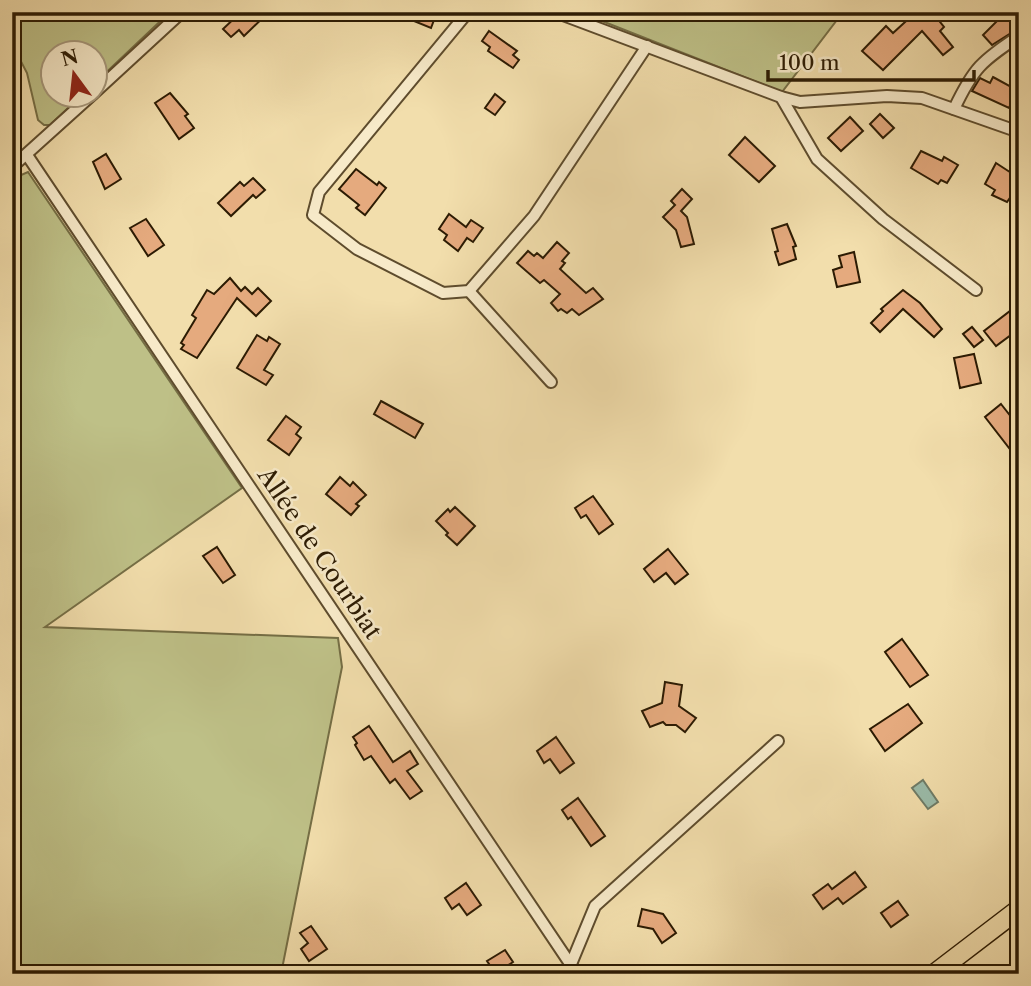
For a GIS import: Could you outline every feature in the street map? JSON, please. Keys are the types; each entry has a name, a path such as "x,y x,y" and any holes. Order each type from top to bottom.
{"main road":[{"path":"934,974 1019,909"}],"street":[{"path":"108,81 182,12"},
{"path":"468,12 318,192 313,215 357,249 443,293 469,291 534,216 647,46"},
{"path":"555,12 800,102 887,96 922,98 1019,132"},
{"path":"954,109 970,76 986,58 1019,36"},
{"path":"781,97 817,159 883,219 976,290"},
{"path":"12,167 79,108"},
{"name":"Allée de Courbiat","path":"27,155 574,969"},
{"path":"469,291 551,382"},
{"path":"574,969 595,906 778,741"}],"green space":[{"path":"12,12 170,12 108,71 108,38 38,38 38,108 68,108 50,125 44,125 38,120 27,73 12,44"},
{"path":"579,12 843,12 782,92"},
{"path":"28,172 242,488 45,627 338,638 342,667 281,974 12,974 12,179"}],"shaded area":[{"path":"923,780 938,802 928,809 912,788"}],"building":[{"path":"241,12 269,12 244,36 239,30 231,37 223,29"},
{"path":"392,12 437,12 431,28"},
{"path":"916,12 932,12 944,27 940,31 953,47 943,55 922,31 883,70 862,51 886,26 893,33"},
{"path":"1006,12 1019,22 1019,28 992,45 983,35"},
{"path":"489,31 517,51 513,55 519,60 513,68 488,51 490,47 482,41"},
{"path":"993,77 1017,90 1009,108 972,91 980,78 990,83"},
{"path":"170,93 188,114 185,116 194,128 179,139 155,103"},
{"path":"495,94 505,102 495,115 485,108"},
{"path":"880,114 894,128 883,138 870,124"},
{"path":"850,117 863,131 841,151 828,138"},
{"path":"745,137 775,166 759,182 729,155"},
{"path":"921,151 942,161 944,157 958,165 947,183 941,180 938,184 911,168"},
{"path":"106,154 121,179 105,189 93,162"},
{"path":"996,163 1019,178 1019,185 1007,202 992,195 995,190 985,184"},
{"path":"356,169 377,185 379,182 386,188 365,215 356,208 359,205 339,189"},
{"path":"253,178 265,190 256,198 253,195 231,216 218,203 240,182 244,186"},
{"path":"682,189 692,199 681,211 687,217 694,244 681,247 676,230 663,217 675,205 671,201"},
{"path":"449,214 466,227 471,220 483,228 473,242 467,238 458,251 444,240 447,235 439,229"},
{"path":"146,219 164,245 148,256 130,228"},
{"path":"787,224 796,246 793,247 796,259 779,265 772,229"},
{"path":"557,242 569,253 562,261 565,263 560,269 586,293 593,288 603,299 579,315 572,309 567,313 561,309 558,311 551,303 560,294 544,280 540,283 517,263 528,251 543,258"},
{"path":"854,252 860,282 837,287 833,270 842,267 839,256"},
{"path":"230,278 241,291 245,287 252,294 258,288 271,301 256,316 237,298 197,358 181,349 184,345 181,343 196,318 192,315 207,290 214,294"},
{"path":"903,290 920,303 942,329 934,337 903,309 880,332 871,323 883,311 881,309"},
{"path":"1010,311 1019,323 1019,329 996,346 984,331"},
{"path":"972,327 983,340 974,347 963,334"},
{"path":"257,335 267,341 269,337 280,344 264,370 273,375 266,385 237,368"},
{"path":"974,354 981,383 960,388 954,358"},
{"path":"381,401 423,424 415,438 374,414"},
{"path":"1001,404 1019,427 1019,461 985,417"},
{"path":"286,416 301,427 296,434 301,438 289,455 268,440"},
{"path":"340,477 350,486 353,482 366,495 356,504 359,506 351,515 326,494"},
{"path":"593,496 613,524 599,534 586,515 581,518 575,508"},
{"path":"455,507 475,526 457,545 436,521 448,509 450,512"},
{"path":"217,547 235,575 223,583 203,556"},
{"path":"668,549 688,574 675,584 666,573 654,582 644,569"},
{"path":"902,639 928,675 910,687 885,652"},
{"path":"665,682 682,685 679,706 696,718 685,732 676,725 666,725 663,722 650,727 642,711 662,703"},
{"path":"908,704 922,723 885,751 870,729"},
{"path":"369,726 393,762 410,751 418,764 407,771 422,791 410,799 395,779 390,783 371,756 364,760 353,737"},
{"path":"556,737 574,763 560,773 550,759 544,763 537,751"},
{"path":"578,798 605,836 591,846 571,817 568,819 562,810"},
{"path":"855,872 866,887 843,904 838,898 823,909 813,895 828,884 832,889"},
{"path":"466,883 481,905 467,915 459,904 452,909 445,898"},
{"path":"898,901 908,915 891,927 881,913"},
{"path":"642,909 663,914 676,933 662,943 653,929 638,926"},
{"path":"311,926 327,949 309,961 301,949 308,943 300,933"},
{"path":"505,950 513,962 504,968 508,974 496,974 487,961"}]}
